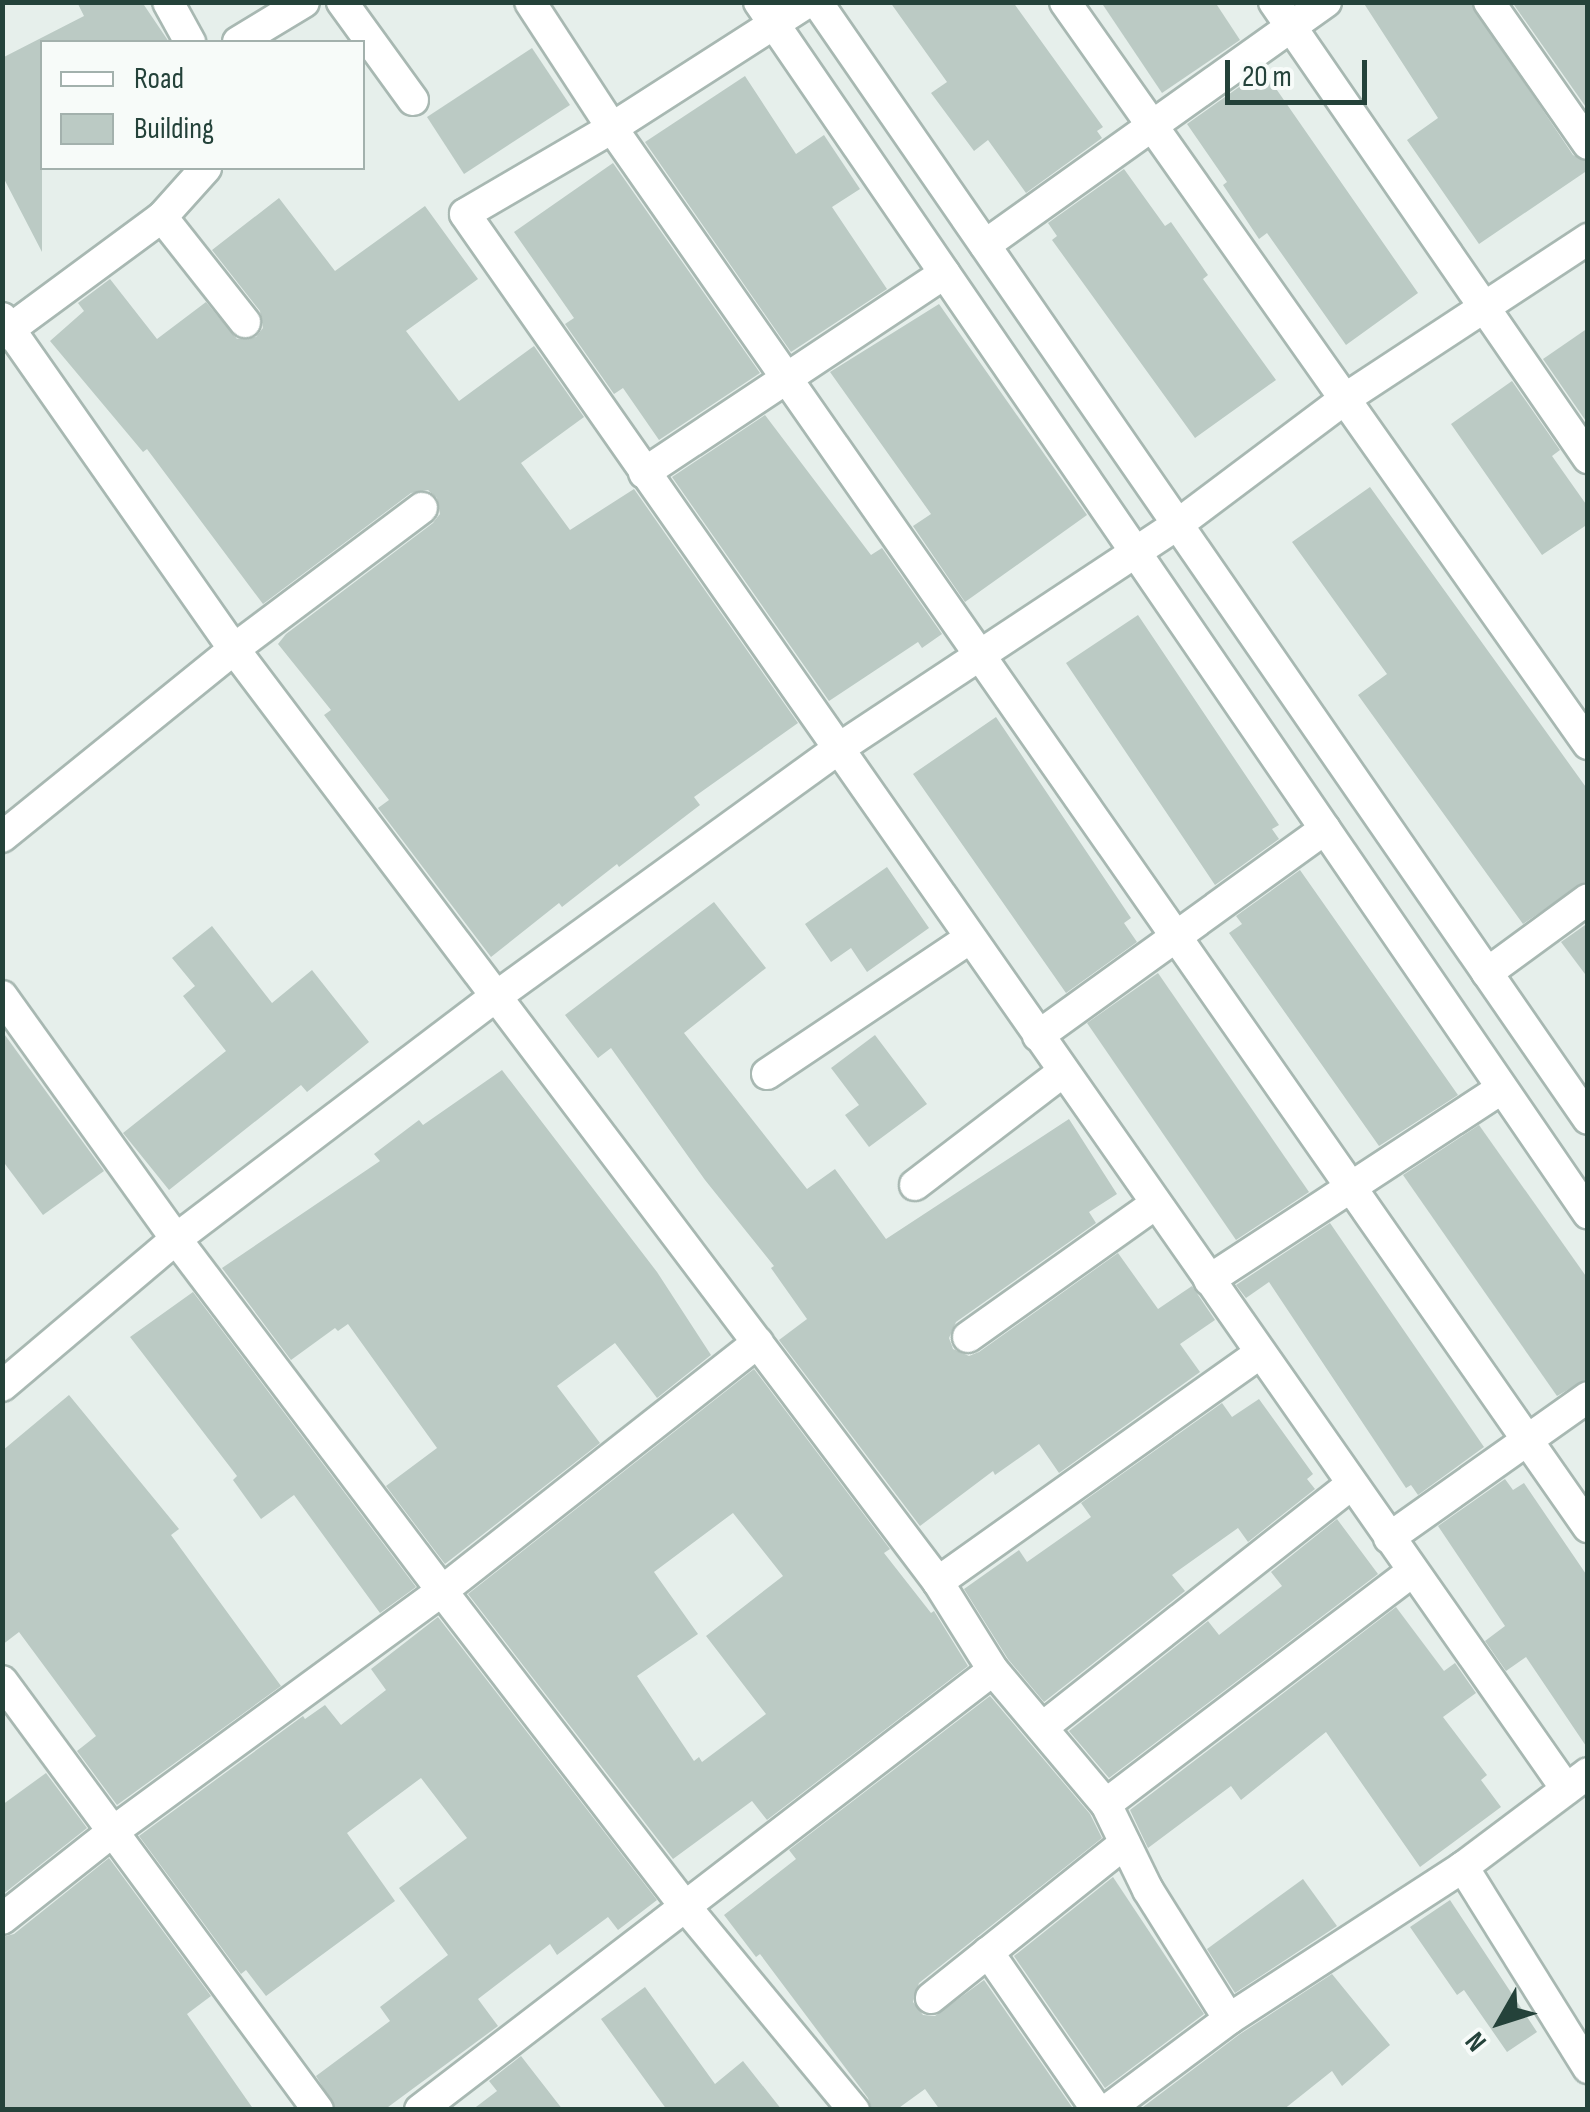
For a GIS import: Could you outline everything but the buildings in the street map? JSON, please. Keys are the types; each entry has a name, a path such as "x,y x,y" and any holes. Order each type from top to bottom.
{"street":[{"path":"168,2 189,40"},
{"path":"241,40 304,2"},
{"path":"342,2 413,100"},
{"path":"530,2 612,128 1588,1527"},
{"path":"808,2 767,14 612,128 465,214 1413,1571 1577,1781 1463,1867 1229,2018 1107,2110"},
{"path":"817,2 1588,1119"},
{"path":"1065,2 1585,734"},
{"path":"1274,2 1588,458"},
{"path":"985,245 1326,2"},
{"path":"1489,2 1588,144"},
{"path":"767,14 1588,1213"},
{"path":"204,170 162,217 5,327 234,649 938,1582 993,1670 1106,1804 1148,1890 1229,2018"},
{"path":"162,217 245,322"},
{"path":"2,1386 176,1239 494,998 838,750 982,658 1177,524 1346,398 1588,239"},
{"path":"644,473 945,274"},
{"path":"2,837 234,649 422,508"},
{"path":"1038,1036 1325,829"},
{"path":"1487,973 1588,899"},
{"path":"768,1074 970,938"},
{"path":"2,996 176,1239 442,1591 685,1906 854,2110"},
{"path":"915,1186 1063,1072"},
{"path":"1209,1280 1502,1088"},
{"path":"968,1336 1155,1204"},
{"path":"2,1919 111,1832 442,1591 758,1342"},
{"path":"938,1582 1260,1353"},
{"path":"1390,1538 1588,1397"},
{"path":"1043,1726 1352,1484"},
{"path":"1106,1804 1413,1571"},
{"path":"420,2110 993,1670"},
{"path":"2,1681 318,2110"},
{"path":"931,1998 1125,1843"},
{"path":"1463,1867 1588,2068"},
{"path":"988,1952 1097,2110"}]}
